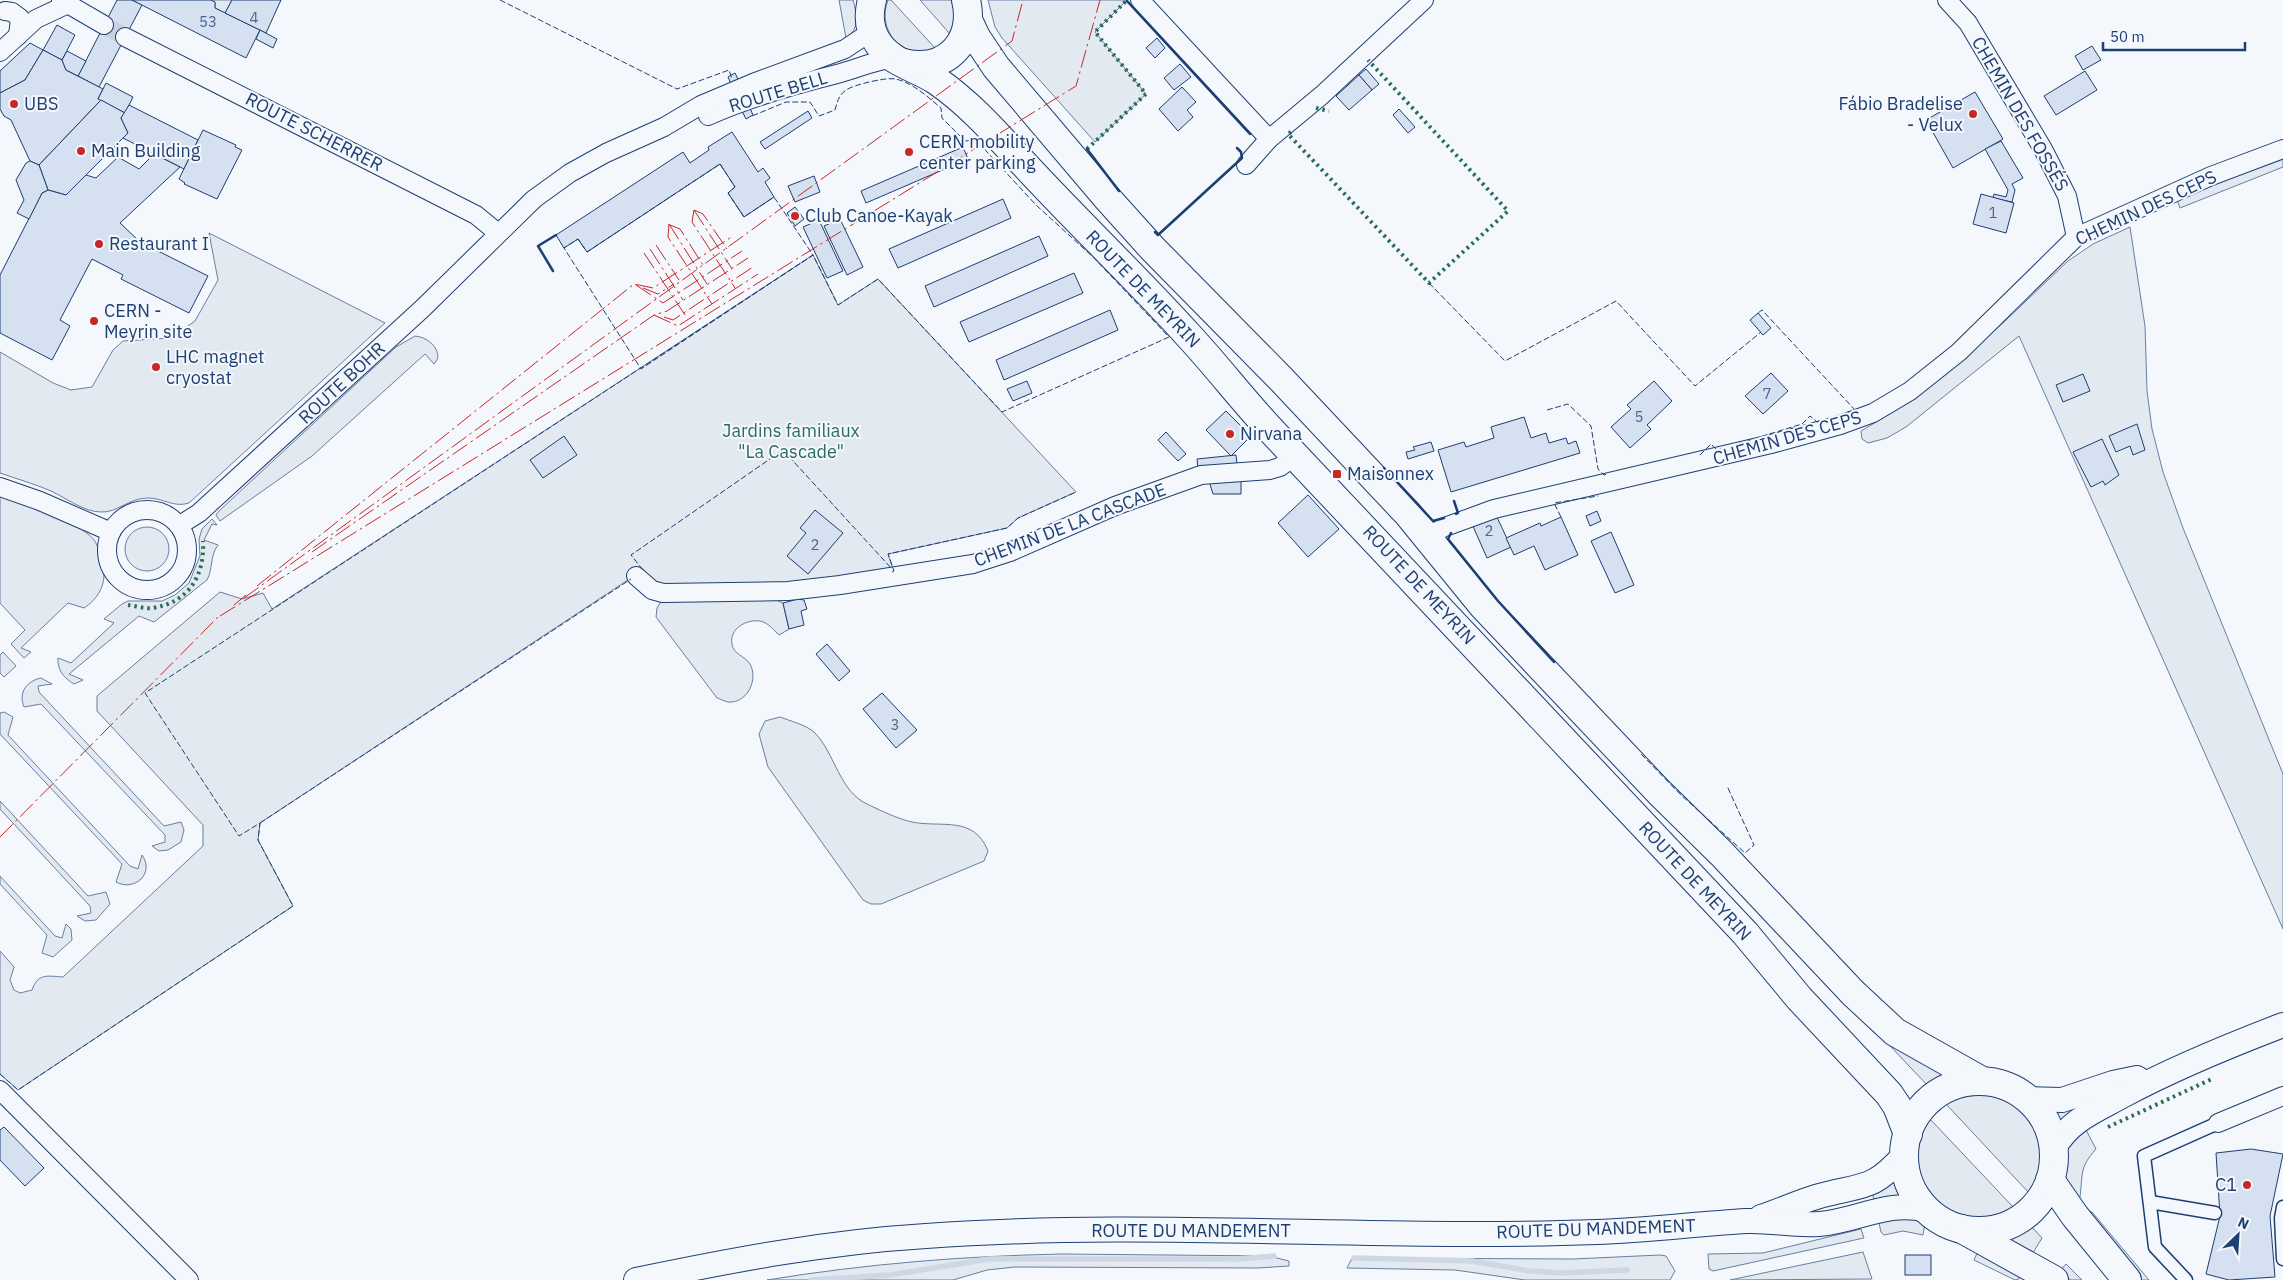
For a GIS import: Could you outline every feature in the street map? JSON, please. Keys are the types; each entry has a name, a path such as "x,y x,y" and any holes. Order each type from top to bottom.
{"main road":[{"name":"ROUTE DE MEYRIN","path":"871,7 879,45 898,61 938,82 988,125 1189,336 1267,426 1745,933 1799,998 1889,1094 1897,1106 1906,1144"},
{"name":"ROUTE DE MEYRIN","path":"898,61 921,66 931,64 948,56 962,41 967,10"},
{"name":"ROUTE DE MEYRIN","path":"967,10 976,37 996,66 1108,199 1153,249 1282,380 1429,538 1483,606 1659,792 1722,854 1853,993 1895,1032 1982,1081"},
{"path":"2054,1148 2062,1134 2076,1121 2166,1072 2283,1026"},
{"path":"2027,1099 2062,1100 2112,1083 2166,1072"},
{"path":"1961,1228 1989,1230 2015,1222 2033,1208 2050,1180 2054,1166 2054,1148 2045,1120 2027,1099 2004,1085 1982,1081 1955,1085 1931,1099 1918,1114 1906,1144 1910,1184 1927,1210 1948,1224 1961,1228 2054,1280"},
{"name":"ROUTE DU MANDEMENT","path":"1750,1221 1817,1197 1859,1188 1878,1180 1906,1144"},
{"path":"2050,1180 2075,1216 2127,1280"},
{"name":"ROUTE DU MANDEMENT","path":"636,1280 802,1249 925,1236 1088,1230 1512,1234 1601,1232 1750,1221 1820,1224 1887,1207 1910,1206 1927,1210"}],"street":[{"path":"1140,0 1269,139"},
{"path":"1246,165 1269,139 1322,95 1424,0"},
{"name":"CHEMIN DES FOSSÉS","path":"1947,0 1968,23 2043,148 2067,196 2076,237"},
{"path":"0,52 36,19 64,2 104,25"},
{"name":"ROUTE BELL","path":"498,233 534,199 570,173 606,153 664,128 702,105 753,83 845,49 863,37 871,7"},
{"path":"7,9 20,18 18,36"},
{"name":"ROUTE SCHERRER","path":"125,37 470,212 498,233"},
{"name":"ROUTE BELL","path":"664,128 705,117 789,85 843,72 876,61 898,61"},
{"name":"CHEMIN DES CEPS","path":"1429,538 1442,528 1494,509 1771,444 1840,425 1873,413 1910,391 1959,352 2076,237 2211,176 2283,149"},
{"name":"ROUTE BOHR","path":"180,525 199,513 308,415 423,308 498,233"},
{"name":"CHEMIN DE LA CASCADE","path":"636,576 652,590 663,593 788,591 849,584 973,564 1010,552 1115,506 1201,475 1270,470 1280,467 1296,455"},
{"path":"0,487 40,501 111,532"},
{"path":"144,509 157,510 170,516 180,525 186,537 188,550 186,563 180,574 170,583 158,588 138,588 121,580 112,570 108,558 107,544 111,532 119,521 130,513 144,509"},
{"path":"0,1090 190,1280"},
{"path":"2186,1280 2155,1247 2144,1156 2283,1096"},
{"path":"2150,1202 2215,1212"},
{"path":"2282,1214 2283,1259"}],"green space":[{"path":"211,0 232,0 225,13 215,8 215,2"},
{"path":"839,0 853,0 856,11 854,30 846,38"},
{"path":"888,0 891,0 935,48 912,51 895,41 889,32 886,22 885,11"},
{"path":"920,0 951,0 954,8 954,17 950,34"},
{"path":"988,0 1127,0 1095,32 1146,94 1095,142 1002,38 995,27"},
{"path":"2283,158 2283,167 2180,208 2177,200"},
{"path":"2130,227 2145,326 2147,391 2152,429 2163,472 2183,528 2283,774 2283,929 2019,336 1906,427 1887,438 1868,443 1862,439 1861,431 1915,399 1942,377 2004,322 2068,261 2093,244"},
{"path":"209,233 385,323 189,503 173,504 159,499 148,498 135,500 107,512 88,510 45,488 0,473 0,352 53,383 71,390 92,387 113,350 123,341 171,338 195,321 218,280"},
{"name":"Jardins familiaux \"La Cascade\"","path":"813,255 838,305 878,279 1076,492 1018,518 1007,528 888,554 894,571 812,584 657,587 643,570 260,823 258,840 293,906 18,1090 0,1074 0,951 14,967 10,980 14,990 20,993 32,990 40,978 63,977 203,846 203,825 97,711 97,696 220,592 242,599 263,593 272,609"},
{"path":"415,336 431,342 434,346 438,358 434,364 425,354 312,456 220,521 216,515 219,511 396,347"},
{"path":"0,495 52,514 80,528 96,543 104,575 100,591 93,601 84,608 68,603 21,648 31,652 24,658 11,644 25,630 0,603"},
{"path":"212,519 217,525 212,524 204,540 218,545 215,549 207,580 154,622 139,616 69,674 83,680 74,684 67,679 60,670 58,658 71,663 114,623 104,619 122,604 128,601 162,601 175,595 189,583 200,556 199,539 202,529"},
{"path":"151,527 163,533 168,541 168,557 163,565 155,570 143,571 131,565 126,557 125,545 131,533 139,528"},
{"path":"662,600 776,600 783,603 789,629 779,635 765,623 755,621 744,623 736,630 732,639 733,647 750,664 753,676 750,688 743,698 728,702 717,698 656,617 657,608"},
{"path":"3,652 16,666 4,677 0,673 0,655"},
{"path":"41,678 52,684 38,686 39,692 164,826 181,822 184,830 181,842 168,850 159,851 152,846 165,842 165,835 41,704 24,707 22,697 25,688 36,679"},
{"path":"4,712 13,717 8,735 130,866 138,869 142,855 146,868 141,879 136,883 130,885 116,882 122,864 0,734 0,713"},
{"path":"780,717 803,725 815,733 828,752 844,782 859,799 907,821 956,825 974,832 982,840 988,851 984,861 881,904 871,904 863,900 768,767 759,734 765,721"},
{"path":"0,801 88,896 106,892 110,904 96,920 85,921 77,916 91,913 90,906 0,809"},
{"path":"0,876 55,936 62,938 66,924 71,929 72,940 53,957 42,953 47,935 0,884"},
{"path":"1874,1029 1950,1076 1929,1087"},
{"path":"1984,1094 2001,1099 2016,1107 2028,1118 2036,1131 2041,1161 2038,1178 2030,1194 1946,1104 1957,1098"},
{"path":"2075,1105 2077,1111 2058,1123 2052,1112 2053,1110"},
{"path":"1930,1119 2014,1208 1991,1216 1969,1217 1949,1210 1934,1199 1923,1183 1918,1163 1920,1142"},
{"path":"2084,1126 2096,1149 2084,1166 2080,1197 2074,1200 2065,1172 2065,1150 2068,1143"},
{"path":"1896,1178 1902,1194 1901,1197 1874,1200 1872,1192"},
{"path":"2089,1212 2092,1212 2149,1280 2140,1280"},
{"path":"1893,1217 1920,1220 1925,1223 1923,1235 1903,1231 1884,1235 1881,1232 1878,1219"},
{"path":"2030,1225 2042,1238 2031,1256 2002,1239 2021,1232"},
{"path":"1861,1229 1864,1238 1713,1271 1709,1269 1708,1254 1763,1253"},
{"path":"1978,1251 2022,1273 2019,1279 2015,1280 1974,1260"},
{"path":"1863,1252 1872,1279 1730,1280"},
{"path":"1062,1254 1269,1256 1289,1261 1289,1266 1258,1268 1015,1267 987,1270 953,1280 767,1280 841,1269 914,1262"},
{"path":"1666,1256 1675,1271 1670,1280 1525,1280 1455,1270 1347,1268 1351,1260 1358,1258 1573,1259"},
{"path":"2066,1264 2082,1280 2071,1280 2059,1272"}],"building":[{"path":"117,0 132,0 142,5 99,87 78,76"},
{"path":"132,0 211,0 215,2 215,8 260,30 246,58"},
{"path":"232,0 281,0 266,33 225,13"},
{"path":"57,25 75,35 62,60 43,50"},
{"path":"260,30 277,39 273,48 256,39"},
{"path":"1157,38 1165,48 1155,58 1146,48"},
{"path":"30,43 43,50 25,80 0,93 0,71"},
{"path":"2092,46 2101,60 2083,70 2075,56"},
{"path":"43,50 62,60 66,70 103,89 98,99 101,100 39,165 30,161 11,120 4,116 0,109 0,93 25,80"},
{"path":"67,51 86,61 78,76 66,70 62,60"},
{"path":"1180,64 1191,77 1174,90 1164,78"},
{"path":"1366,69 1379,84 1372,90 1359,75"},
{"path":"2085,71 2097,90 2056,115 2044,96"},
{"path":"735,73 739,81 731,84 728,77"},
{"path":"1359,75 1372,90 1349,110 1336,96"},
{"path":"106,83 133,97 125,113 98,99"},
{"path":"1182,87 1196,102 1187,110 1193,117 1178,131 1159,109"},
{"path":"1975,92 2003,139 1953,168 1926,120"},
{"name":"Main Building","path":"101,100 125,113 121,118 128,133 66,195 48,190 39,165"},
{"path":"129,105 198,140 184,169 123,138 128,133 121,118"},
{"path":"750,108 753,115 746,119 742,111"},
{"path":"1399,109 1415,127 1408,133 1393,115"},
{"path":"808,111 812,118 765,149 760,142"},
{"path":"203,130 236,145 235,147 242,150 217,199 184,184 179,179"},
{"path":"732,132 758,172 763,168 770,178 765,182 774,197 744,217 728,193 735,187 720,164 587,252 578,239 564,248 556,235 683,152 690,163 709,150 708,147"},
{"path":"2001,141 2023,178 2012,184 2015,190 2012,202 1993,198 1994,194 2006,197 2008,190 1985,149"},
{"path":"963,147 968,159 866,203 861,191"},
{"path":"154,154 180,167 120,223 140,242 208,276 189,313 121,279 123,275 92,259 60,320 70,326 52,360 0,333 0,275 42,193 48,190 66,195 86,175 96,178 118,157 139,169"},
{"path":"30,161 39,165 48,190 42,193 29,219 17,213 24,200 16,180 26,163"},
{"path":"814,176 820,192 795,202 788,186"},
{"path":"1981,194 2014,203 2006,233 1973,224"},
{"path":"1003,199 1011,218 898,268 889,249"},
{"name":"Club Canoe-Kayak","path":"795,207 804,219 795,226 787,213"},
{"path":"840,219 863,267 847,275 824,226"},
{"path":"819,220 843,271 827,278 803,227"},
{"path":"1039,236 1048,256 934,307 925,286"},
{"path":"1074,273 1083,293 969,342 960,322"},
{"path":"1110,310 1118,330 1004,380 996,360"},
{"path":"1758,313 1771,328 1763,335 1750,320"},
{"path":"1771,373 1788,391 1763,414 1745,396"},
{"path":"2083,374 2090,391 2063,402 2056,385"},
{"path":"1027,381 1032,393 1013,401 1007,389"},
{"path":"1654,381 1672,401 1647,425 1651,429 1630,448 1611,427 1631,409 1627,405"},
{"path":"1226,411 1251,436 1231,456 1206,430"},
{"path":"1524,417 1531,438 1546,433 1549,443 1566,438 1568,444 1576,441 1580,453 1451,492 1438,450 1464,442 1466,447 1494,438 1491,427"},
{"path":"2137,424 2145,450 2133,455 2130,446 2116,452 2109,436"},
{"path":"1166,432 1186,454 1178,461 1158,440"},
{"path":"564,436 577,455 543,478 530,460"},
{"path":"2102,439 2119,475 2105,485 2103,481 2091,487 2073,452"},
{"path":"1431,442 1434,451 1408,459 1406,452 1415,450 1413,447"},
{"path":"1236,455 1237,464 1198,468 1197,459"},
{"path":"1208,478 1241,479 1241,494 1213,494"},
{"path":"1308,495 1339,529 1308,557 1278,523"},
{"path":"815,510 843,533 808,574 787,556 806,533 800,528"},
{"path":"1597,511 1601,521 1590,526 1586,516"},
{"path":"1495,513 1511,547 1487,558 1472,524"},
{"path":"1561,517 1578,555 1545,570 1534,546 1514,555 1506,538 1540,523 1541,526"},
{"path":"1611,532 1634,585 1615,593 1591,541"},
{"path":"798,599 804,600 807,609 801,611 804,625 789,629 783,603"},
{"path":"827,644 850,671 839,681 816,654"},
{"path":"882,693 917,730 896,748 863,709"},
{"path":"4,1127 44,1168 25,1186 0,1160 0,1130"},
{"name":"C1","path":"2251,1149 2283,1154 2270,1216 2275,1277 2229,1280 2206,1274 2220,1216 2216,1153"},
{"path":"1905,1255 1931,1255 1931,1275 1905,1275"}],"waterway":[{"path":"811,1280 890,1275 989,1259 1238,1259 1274,1256"},
{"path":"1354,1258 1472,1261 1530,1271 1561,1273 1627,1270"}],"tunnel":[{"path":"104,25 125,37"}],"hedge":[{"path":"1087,149 1146,94 1095,32 1127,0"},
{"path":"1291,132 1288,134 1429,283 1508,211 1368,60"},
{"path":"1316,108 1329,111"},
{"path":"128,605 152,608 165,605 185,594 197,576 201,565 203,541"},
{"path":"2108,1127 2214,1078"}],"fence":[{"path":"500,0 677,89 729,70 732,79"},
{"path":"0,1074 18,1090 293,906 258,840 260,823 239,836 145,693 813,255 838,305 878,279 1002,412 1169,337 1093,257 1036,205 976,140 965,141 942,118 941,108 920,90 908,83 891,79 877,80 855,86 842,94 835,110 819,116 810,102 786,102 752,116"},
{"path":"720,164 735,187 728,193 744,217 774,197 813,255 641,369 564,248 578,239 587,252 720,164"},
{"path":"1429,283 1505,361 1616,301 1695,386 1761,332"},
{"path":"1737,444 1802,424 1810,416 1817,422 1855,410 1762,310 1758,313"},
{"path":"1547,410 1568,404 1591,426 1598,469 1604,475 1607,474"},
{"path":"1700,455 1711,444 1717,450 1721,449"},
{"path":"643,570 631,555 783,450 892,569"},
{"path":"892,572 894,571 888,554 1007,528 1018,518 1076,492"},
{"path":"1561,517 1554,503 1598,496"},
{"path":"260,823 631,579"},
{"path":"1641,754 1680,794 1745,853 1754,845 1727,786"}],"wall":[{"path":"1127,1 1250,134"},
{"path":"1155,232 1158,235 1242,158 1241,152 1237,148"},
{"path":"1087,149 1119,191"},
{"path":"553,271 538,246 556,235"},
{"path":"1384,468 1433,521 1444,518"},
{"path":"1454,501 1458,513 1456,514"},
{"path":"1451,533 1448,539 1498,601 1554,662"}],"power":[{"path":"244,598 1012,41 1023,0"},
{"path":"220,616 1076,86 1100,0"},
{"path":"694,210 692,222 735,288"},
{"path":"694,210 732,269"},
{"path":"694,210 703,214 727,249"},
{"path":"669,224 668,237 712,304"},
{"path":"669,224 707,284"},
{"path":"670,225 680,229 703,265"},
{"path":"257,586 634,284 653,288 733,236"},
{"path":"656,245 679,280"},
{"path":"650,249 683,300"},
{"path":"636,285 663,303 742,251"},
{"path":"644,253 685,315"},
{"path":"312,552 654,315 667,311 748,258"},
{"path":"664,317 673,320 753,267"},
{"path":"654,315 678,326 758,274"},
{"path":"643,288 658,294 674,284"},
{"path":"234,605 246,595"},
{"path":"0,837 220,615"}],"place":[{"name":"UBS","path":"14,104"},
{"name":"Fábio Bradelise - Velux","path":"1973,114"},
{"name":"Main Building","path":"81,151"},
{"name":"CERN mobility center parking","path":"909,152"},
{"name":"Club Canoe-Kayak","path":"795,216"},
{"name":"Restaurant I","path":"99,244"},
{"name":"CERN - Meyrin site","path":"94,321"},
{"name":"LHC magnet cryostat","path":"156,367"},
{"name":"Nirvana","path":"1230,434"},
{"name":"Maisonnex","path":"1337,474"},
{"name":"C1","path":"2247,1185"}]}
